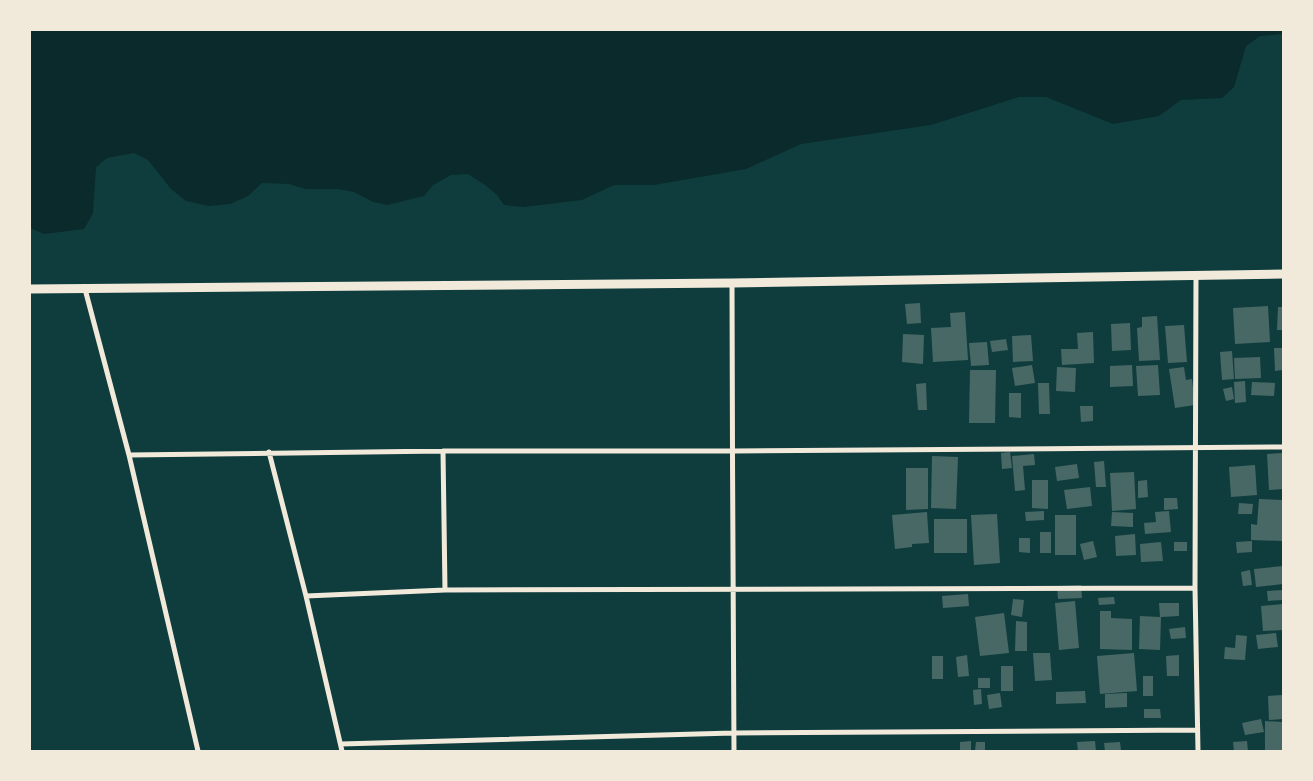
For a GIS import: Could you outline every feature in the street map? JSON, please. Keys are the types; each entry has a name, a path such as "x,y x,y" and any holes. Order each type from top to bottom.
{"street":[{"path":"30,290 732,283 1283,274"},
{"path":"1196,275 1195,588 1198,751"},
{"path":"732,283 734,751"},
{"path":"85,289 129,455 198,751"},
{"path":"129,455 269,452 1283,447"},
{"path":"443,451 445,590"},
{"path":"269,452 306,596 342,751"},
{"path":"306,596 445,590 1195,588"},
{"path":"341,744 733,733 1198,730"}],"water":[{"path":"30,30 1283,30 1283,34 1260,36 1246,46 1234,87 1222,98 1181,100 1159,116 1113,124 1046,97 1019,97 931,125 801,144 746,169 654,185 614,185 582,200 524,207 504,205 497,195 468,174 451,175 433,185 424,196 387,205 373,202 354,192 338,189 305,189 289,184 262,183 248,196 230,204 209,206 186,201 171,189 148,160 134,153 107,158 96,167 93,213 84,229 44,234 30,228"}],"building":[{"path":"920,303 921,323 907,324 905,304"},
{"path":"1268,306 1270,342 1235,344 1233,308"},
{"path":"1278,307 1283,307 1283,330 1277,330"},
{"path":"965,312 968,360 933,362 931,328 951,327 950,313"},
{"path":"1157,316 1160,360 1139,361 1137,328 1142,327 1142,317"},
{"path":"1130,323 1131,350 1112,351 1111,324"},
{"path":"1184,325 1187,362 1168,363 1165,326"},
{"path":"1093,332 1094,363 1062,365 1061,349 1078,349 1077,333"},
{"path":"903,334 924,335 923,364 902,362"},
{"path":"1031,335 1033,361 1013,362 1012,336"},
{"path":"1006,339 1008,350 992,352 990,341"},
{"path":"987,342 989,365 971,366 969,343"},
{"path":"1274,348 1283,348 1283,370 1275,371"},
{"path":"1232,351 1234,379 1222,380 1220,352"},
{"path":"1260,357 1261,378 1235,379 1234,358"},
{"path":"1032,365 1035,383 1015,386 1012,368"},
{"path":"1132,365 1133,386 1110,387 1110,366"},
{"path":"1158,365 1160,395 1138,396 1136,366"},
{"path":"1057,367 1076,368 1075,392 1056,391"},
{"path":"1184,367 1186,380 1192,379 1195,405 1175,408 1169,369"},
{"path":"970,370 996,370 995,423 969,423"},
{"path":"1245,381 1246,402 1235,403 1234,382"},
{"path":"1252,382 1275,383 1274,396 1251,395"},
{"path":"926,383 927,410 918,410 916,384"},
{"path":"1038,383 1049,383 1050,414 1039,414"},
{"path":"1232,387 1234,399 1226,401 1223,389"},
{"path":"1009,393 1021,393 1021,418 1009,417"},
{"path":"1080,406 1093,406 1093,421 1081,422"},
{"path":"1010,452 1012,468 1002,469 1001,453"},
{"path":"1283,453 1283,489 1269,490 1267,454"},
{"path":"1034,454 1035,465 1023,466 1025,490 1015,491 1012,456"},
{"path":"932,456 958,457 956,509 931,508"},
{"path":"1104,461 1106,487 1096,487 1094,462"},
{"path":"1077,464 1079,478 1057,481 1055,467"},
{"path":"1255,465 1257,495 1231,497 1229,467"},
{"path":"906,468 928,468 928,509 906,510"},
{"path":"1134,472 1136,509 1112,511 1110,473"},
{"path":"1032,480 1048,480 1048,509 1032,508"},
{"path":"1147,480 1148,497 1138,498 1138,481"},
{"path":"1090,487 1092,506 1067,509 1064,490"},
{"path":"1164,498 1177,498 1178,509 1164,510"},
{"path":"1259,499 1283,500 1283,541 1251,540 1251,524 1257,525"},
{"path":"1239,503 1253,504 1252,514 1238,514"},
{"path":"1044,511 1044,520 1026,521 1025,512"},
{"path":"1169,511 1171,532 1145,534 1144,523 1156,522 1155,512"},
{"path":"927,512 929,543 912,544 912,547 895,549 892,515"},
{"path":"1112,512 1133,513 1133,527 1111,526"},
{"path":"997,514 1000,563 974,565 971,515"},
{"path":"1055,515 1076,515 1076,555 1055,555"},
{"path":"934,519 967,519 967,553 934,553"},
{"path":"1040,532 1051,532 1051,553 1040,553"},
{"path":"1135,534 1136,555 1116,556 1115,536"},
{"path":"1019,538 1030,538 1030,553 1019,552"},
{"path":"1093,541 1097,557 1084,560 1080,544"},
{"path":"1252,541 1252,552 1237,553 1236,542"},
{"path":"1161,542 1163,561 1141,562 1140,544"},
{"path":"1174,542 1187,542 1187,551 1174,551"},
{"path":"1283,566 1283,584 1256,587 1254,569"},
{"path":"1250,570 1252,585 1243,586 1241,572"},
{"path":"1081,585 1082,598 1058,599 1057,586"},
{"path":"1283,590 1283,600 1268,601 1267,591"},
{"path":"968,594 969,606 943,608 942,596"},
{"path":"1114,597 1115,604 1099,605 1098,598"},
{"path":"1013,599 1024,600 1022,617 1011,615"},
{"path":"1075,601 1079,648 1059,650 1055,603"},
{"path":"1159,603 1179,603 1179,616 1161,617 1160,650 1139,649 1140,616 1160,617"},
{"path":"1283,604 1283,630 1263,631 1261,606"},
{"path":"1100,611 1111,611 1111,618 1132,619 1132,650 1100,649"},
{"path":"1004,613 1009,653 980,656 975,617"},
{"path":"1016,621 1027,622 1027,651 1015,651"},
{"path":"1185,627 1186,638 1171,639 1169,629"},
{"path":"1276,633 1278,647 1258,649 1256,635"},
{"path":"1236,635 1247,636 1245,660 1224,659 1225,647 1235,648"},
{"path":"1033,653 1050,653 1052,680 1035,681"},
{"path":"1134,653 1137,691 1100,694 1097,656"},
{"path":"967,655 969,676 958,677 956,657"},
{"path":"1179,655 1179,676 1167,676 1166,656"},
{"path":"932,656 943,656 943,679 932,679"},
{"path":"1001,666 1013,666 1013,691 1001,691"},
{"path":"1143,676 1153,676 1153,696 1143,696"},
{"path":"978,678 990,678 990,688 978,688"},
{"path":"981,689 982,704 974,705 973,690"},
{"path":"1085,691 1086,703 1056,704 1056,692"},
{"path":"1000,693 1002,707 989,709 987,695"},
{"path":"1127,693 1127,707 1105,708 1105,694"},
{"path":"1283,695 1283,719 1269,720 1268,696"},
{"path":"1144,709 1160,709 1161,718 1144,718"},
{"path":"1261,719 1264,732 1245,735 1242,723"},
{"path":"1265,721 1283,722 1283,751 1265,751"},
{"path":"971,741 971,751 960,751 960,742"},
{"path":"1095,741 1096,751 1078,751 1077,742"},
{"path":"1247,741 1248,751 1234,751 1233,742"},
{"path":"976,742 985,742 985,751 975,751"},
{"path":"1120,742 1121,750 1105,751 1104,743"}]}
